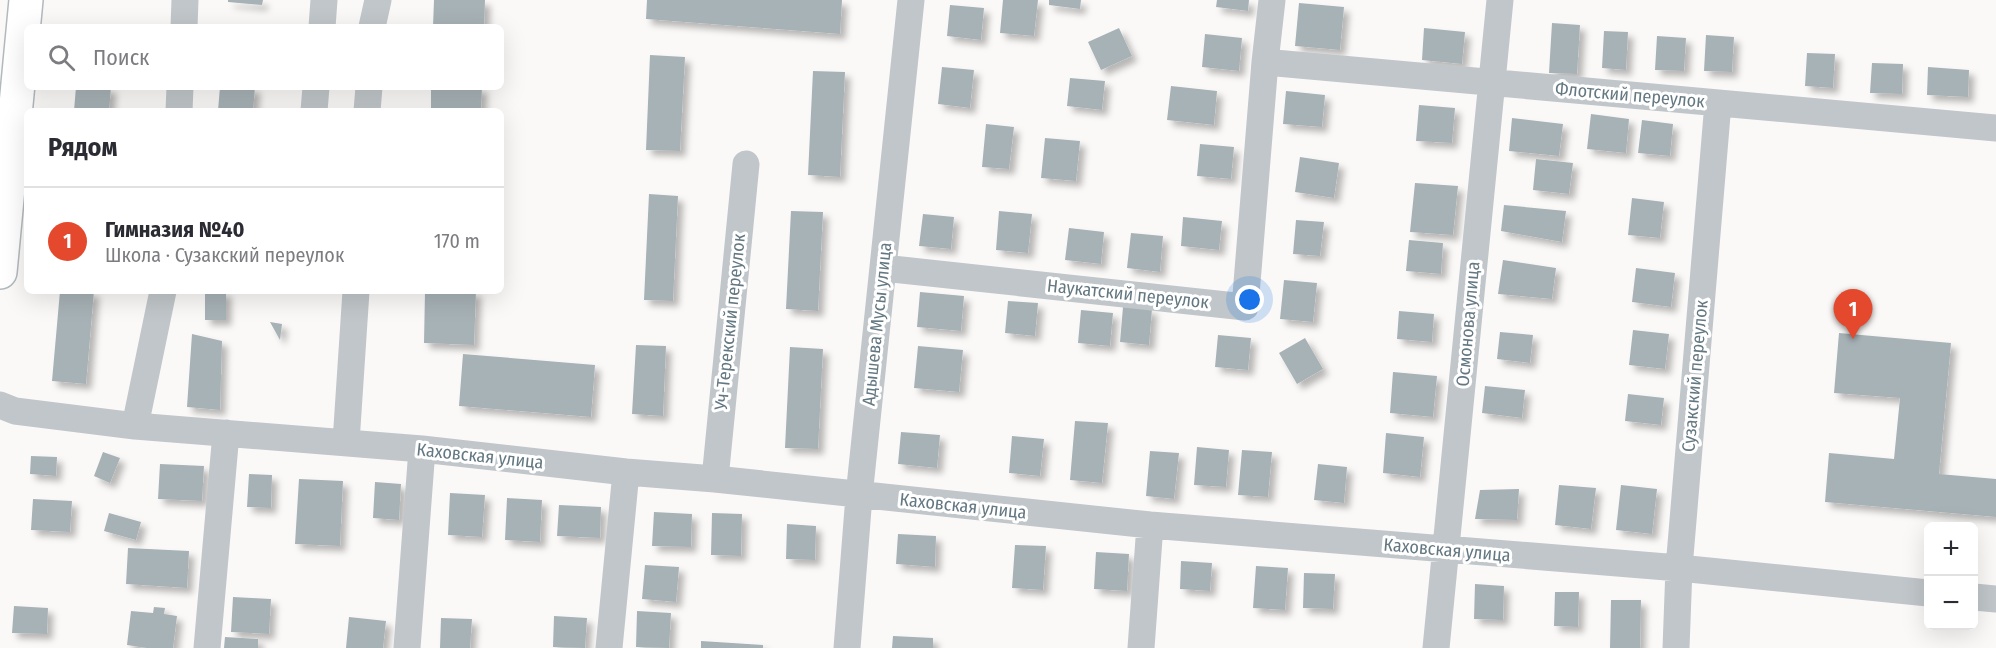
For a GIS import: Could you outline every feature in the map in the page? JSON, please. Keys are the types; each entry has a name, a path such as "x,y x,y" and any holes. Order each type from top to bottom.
{"main road":[{"path":"0,272 26,0"}],"street":[{"path":"184,24 185,0"},
{"path":"322,24 324,0"},
{"path":"373,24 378,0"},
{"name":"Адышева Мусы улица","path":"847,648 859,496 911,0"},
{"name":"Наукатский переулок","path":"883,268 1245,307 1272,0"},
{"name":"Осмонова улица","path":"1436,648 1500,0"},
{"name":"Флотский переулок","path":"1265,62 1996,128"},
{"path":"179,108 180,90"},
{"path":"314,108 316,90"},
{"path":"367,108 369,90"},
{"name":"Сузакский переулок","path":"1676,648 1679,568 1718,104"},
{"name":"Уч-Терекский переулок","path":"715,479 746,164"},
{"path":"135,426 162,294"},
{"path":"346,442 356,294"},
{"name":"Каховская улица","path":"0,405 15,411 135,426 422,449 1150,525 1679,568 1924,592"},
{"path":"207,648 226,433"},
{"path":"407,648 422,449"},
{"path":"609,648 626,472"},
{"path":"1141,648 1150,525"},
{"path":"1978,597 1996,599"}],"building":[{"path":"228,0 263,0 262,5 228,2"},
{"path":"434,0 485,0 484,24 433,24"},
{"path":"647,0 842,0 840,34 646,19"},
{"path":"1003,0 1038,0 1034,36 1000,33"},
{"path":"1049,0 1081,0 1080,9 1049,5"},
{"path":"1217,0 1249,0 1248,11 1216,7"},
{"path":"1299,3 1344,7 1340,50 1295,46"},
{"path":"950,5 984,8 981,40 947,36"},
{"path":"1552,23 1580,25 1577,74 1549,73"},
{"path":"1119,28 1132,56 1101,70 1088,42"},
{"path":"1424,28 1465,32 1462,64 1422,60"},
{"path":"1604,31 1628,32 1626,70 1602,68"},
{"path":"1205,34 1242,38 1239,71 1202,67"},
{"path":"1706,35 1734,37 1732,72 1704,71"},
{"path":"1657,36 1686,38 1684,71 1655,70"},
{"path":"1807,53 1835,54 1833,88 1805,86"},
{"path":"650,55 685,57 680,151 646,150"},
{"path":"1872,63 1903,64 1902,94 1870,93"},
{"path":"942,67 974,70 970,108 938,104"},
{"path":"1928,67 1969,70 1968,97 1927,95"},
{"path":"813,71 845,72 840,177 808,175"},
{"path":"1070,78 1105,81 1102,110 1067,106"},
{"path":"1171,86 1217,91 1214,125 1167,120"},
{"path":"76,90 111,90 109,108 74,108"},
{"path":"220,90 255,90 253,108 218,108"},
{"path":"431,90 482,90 481,108 431,108"},
{"path":"1286,91 1325,95 1322,127 1283,124"},
{"path":"1419,105 1455,108 1452,143 1416,141"},
{"path":"1591,114 1629,119 1626,153 1587,149"},
{"path":"1512,118 1563,124 1559,156 1509,151"},
{"path":"1642,120 1673,124 1670,156 1638,153"},
{"path":"986,124 1014,127 1009,169 982,167"},
{"path":"1045,138 1080,141 1076,181 1041,178"},
{"path":"1200,144 1234,147 1231,179 1197,176"},
{"path":"1300,157 1339,163 1334,198 1295,192"},
{"path":"1536,159 1573,163 1569,194 1533,190"},
{"path":"1415,183 1458,186 1453,235 1410,232"},
{"path":"649,194 678,196 673,301 644,300"},
{"path":"1632,198 1664,202 1660,238 1628,235"},
{"path":"1504,205 1566,211 1562,242 1501,231"},
{"path":"791,211 823,212 818,311 786,309"},
{"path":"999,211 1032,214 1028,253 996,250"},
{"path":"923,214 954,217 951,249 919,246"},
{"path":"1183,217 1222,221 1219,250 1181,246"},
{"path":"1296,220 1324,222 1320,256 1293,254"},
{"path":"1069,228 1104,232 1101,264 1065,260"},
{"path":"1131,233 1163,236 1160,272 1127,268"},
{"path":"1409,240 1443,243 1441,274 1406,271"},
{"path":"1503,260 1556,268 1552,299 1498,294"},
{"path":"1636,268 1675,273 1671,307 1632,302"},
{"path":"1284,280 1317,283 1313,322 1280,319"},
{"path":"920,292 964,296 961,331 917,327"},
{"path":"60,294 94,294 86,384 52,381"},
{"path":"205,294 226,294 226,320 205,320"},
{"path":"425,294 476,294 474,345 424,343"},
{"path":"1008,301 1038,303 1035,336 1005,333"},
{"path":"1123,307 1152,309 1149,345 1120,342"},
{"path":"1081,310 1113,313 1110,346 1078,343"},
{"path":"1399,311 1434,314 1432,342 1397,339"},
{"path":"270,322 282,324 280,340"},
{"path":"1633,330 1669,334 1665,369 1629,365"},
{"path":"1500,332 1533,335 1530,363 1497,359"},
{"path":"1839,333 1951,343 1939,474 1996,479 1996,517 1825,502 1829,453 1894,459 1900,398 1834,393"},
{"path":"192,334 222,341 220,410 187,407"},
{"path":"1218,335 1251,338 1248,370 1215,367"},
{"path":"1305,338 1323,369 1297,384 1279,353"},
{"path":"636,345 666,346 663,416 632,414"},
{"path":"918,346 963,350 959,392 914,388"},
{"path":"790,347 823,349 818,449 785,448"},
{"path":"463,354 595,365 591,417 459,406"},
{"path":"1393,372 1437,376 1433,417 1390,413"},
{"path":"1485,386 1525,390 1522,418 1482,413"},
{"path":"1628,394 1664,398 1661,425 1625,421"},
{"path":"1075,421 1108,423 1102,483 1070,480"},
{"path":"901,432 940,435 937,468 898,464"},
{"path":"1386,433 1424,437 1420,477 1383,473"},
{"path":"1012,436 1044,439 1040,476 1009,473"},
{"path":"1197,447 1229,450 1226,487 1194,485"},
{"path":"1242,450 1272,452 1268,497 1238,495"},
{"path":"1150,451 1179,453 1174,499 1146,496"},
{"path":"103,452 120,458 110,483 94,476"},
{"path":"31,456 57,457 56,476 30,474"},
{"path":"160,464 204,466 202,501 158,499"},
{"path":"1318,464 1347,467 1344,503 1314,500"},
{"path":"249,474 272,475 271,508 247,507"},
{"path":"299,479 343,481 340,546 295,544"},
{"path":"375,482 401,484 399,520 373,518"},
{"path":"1559,485 1596,488 1591,529 1555,525"},
{"path":"1621,485 1657,489 1652,534 1616,530"},
{"path":"1519,489 1517,520 1475,519 1480,490"},
{"path":"450,493 485,495 482,537 448,535"},
{"path":"507,498 542,500 540,542 505,540"},
{"path":"33,499 72,501 70,532 31,530"},
{"path":"559,505 601,507 600,538 557,536"},
{"path":"654,512 692,514 691,547 652,546"},
{"path":"109,513 141,522 136,540 104,531"},
{"path":"712,513 742,514 741,556 711,555"},
{"path":"787,524 816,526 815,560 786,559"},
{"path":"898,534 936,536 935,567 896,564"},
{"path":"1015,545 1046,546 1043,590 1012,588"},
{"path":"128,548 189,551 187,588 126,584"},
{"path":"1096,552 1129,554 1127,591 1094,589"},
{"path":"1181,561 1212,563 1210,591 1180,589"},
{"path":"645,565 679,567 676,602 642,599"},
{"path":"1256,566 1288,568 1285,610 1253,608"},
{"path":"1304,573 1335,574 1333,609 1303,608"},
{"path":"1475,584 1504,586 1503,620 1474,619"},
{"path":"1555,592 1579,592 1578,627 1554,626"},
{"path":"233,597 271,599 269,634 231,632"},
{"path":"1611,600 1641,600 1640,648 1610,648"},
{"path":"14,606 48,608 47,634 12,633"},
{"path":"154,607 165,608 164,614 177,616 173,648 127,645 131,611 153,613"},
{"path":"637,611 671,613 669,648 636,647"},
{"path":"554,616 587,618 585,648 553,647"},
{"path":"349,617 386,621 383,648 346,648"},
{"path":"441,618 472,619 470,648 440,648"},
{"path":"893,636 933,638 933,648 892,648"},
{"path":"225,637 258,639 258,648 224,648"},
{"path":"701,641 763,645 763,648 701,648"}],"place":[{"name":"Гимназия №40","path":"1853,339"}]}
